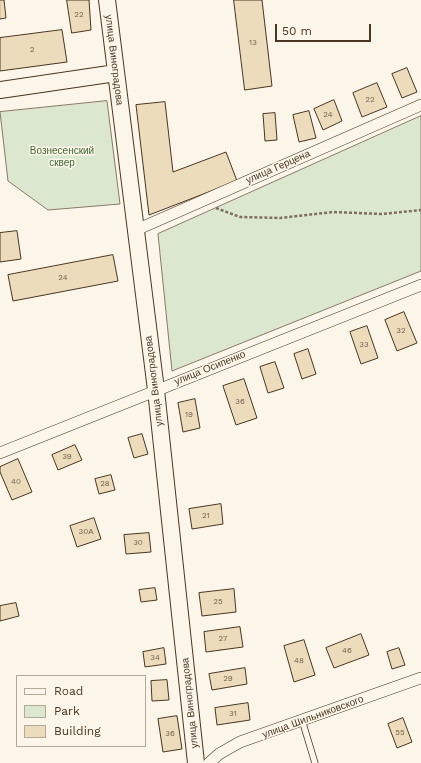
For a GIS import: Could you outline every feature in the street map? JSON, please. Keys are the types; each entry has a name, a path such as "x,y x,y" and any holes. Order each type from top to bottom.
{"street":[{"name":"улица Виноградова","path":"107,0 156,390 196,763"},
{"path":"0,90 116,73"},
{"name":"улица Герцена","path":"136,230 421,105"},
{"name":"улица Осипенко","path":"0,453 421,285"},
{"name":"улица Шильниковского","path":"209,763 219,754 240,742 421,678"}],"lane":[{"path":"302,720 315,763"}],"path":[{"path":"200,202 240,217 280,218 333,212 382,214 421,210"}],"green space":[{"name":"Вознесенский сквер","path":"107,101 120,204 48,210 8,181 0,112"},
{"path":"421,116 421,271 172,371 158,234"}],"building":[{"path":"0,0 4,0 6,18 0,19"},
{"path":"67,0 89,0 91,30 72,33"},
{"path":"234,0 262,0 272,86 245,90"},
{"path":"62,30 67,62 0,71 0,38"},
{"path":"407,68 417,92 402,98 392,74"},
{"path":"377,83 387,107 362,117 353,93"},
{"path":"334,100 342,121 323,130 314,109"},
{"path":"165,102 173,172 226,152 237,181 149,215 136,105"},
{"path":"309,111 316,138 299,142 293,115"},
{"path":"275,113 277,140 265,141 263,114"},
{"path":"17,231 21,259 0,262 0,233"},
{"path":"113,255 118,281 13,301 8,275"},
{"path":"404,312 417,343 397,351 385,320"},
{"path":"367,326 378,358 361,364 350,332"},
{"path":"308,349 316,374 302,379 294,354"},
{"path":"275,362 284,388 268,393 260,367"},
{"path":"244,379 257,418 236,425 223,386"},
{"path":"195,399 200,428 183,432 178,403"},
{"path":"142,434 148,454 134,458 128,438"},
{"path":"75,445 82,460 58,470 52,455"},
{"path":"18,459 32,492 12,500 0,472 0,467"},
{"path":"111,475 115,490 99,494 95,479"},
{"path":"221,504 223,524 192,529 189,509"},
{"path":"94,518 101,539 77,547 70,526"},
{"path":"149,533 151,552 126,554 124,535"},
{"path":"155,588 157,600 141,602 139,590"},
{"path":"234,589 236,612 202,616 199,593"},
{"path":"16,603 19,616 0,621 0,606"},
{"path":"240,627 243,647 206,652 204,632"},
{"path":"361,634 369,655 334,668 326,648"},
{"path":"304,640 315,675 294,682 284,646"},
{"path":"164,648 166,664 145,667 143,652"},
{"path":"399,648 405,665 392,669 387,652"},
{"path":"245,668 247,684 212,690 209,674"},
{"path":"167,680 169,700 152,701 151,681"},
{"path":"248,703 250,720 217,725 215,708"},
{"path":"177,716 182,749 163,752 158,719"},
{"path":"403,718 412,742 397,748 388,724"}]}
